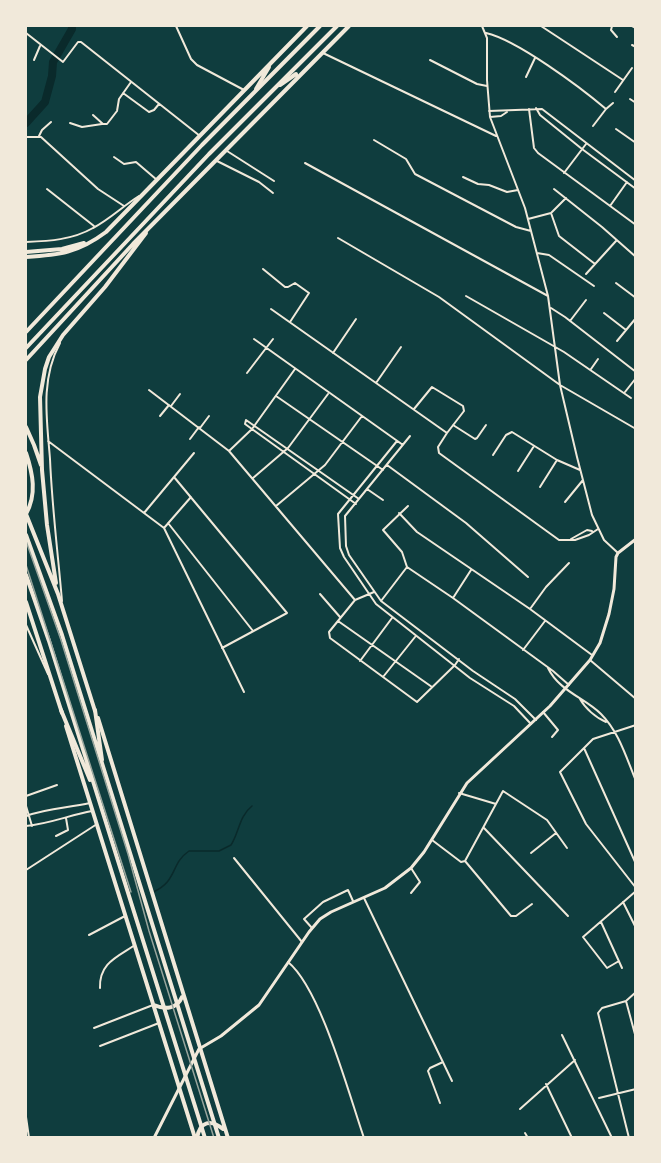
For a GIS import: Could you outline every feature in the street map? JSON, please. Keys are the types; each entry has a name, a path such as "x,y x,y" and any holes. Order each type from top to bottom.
{"main road":[{"path":"26,257 60,255 95,240 145,193 306,26"},
{"path":"26,332 320,26"},
{"path":"26,348 209,154 337,26"},
{"path":"26,360 151,225 348,26"},
{"path":"253,94 272,61"},
{"path":"277,87 302,71"},
{"path":"58,594 47,525 42,470 40,397 42,381 50,354 71,325 136,249 151,225"},
{"path":"26,252 62,249 95,240"},
{"path":"26,427 42,470"},
{"path":"26,453 33,481 31,503 26,514 58,594 228,1137"},
{"path":"26,535 62,635 219,1137"},
{"path":"26,575 49,641 205,1137"},
{"path":"26,602 196,1137"},
{"path":"26,613 39,639"},
{"path":"61,710 100,802"},
{"path":"95,710 104,772"},
{"path":"153,1005 162,1008 174,1007 180,1003 183,996"},
{"path":"196,1137 206,1122 211,1122 225,1131"}],"street":[{"path":"176,26 191,59 197,65 244,90"},
{"path":"482,26 486,33 490,117 528,219 548,296 560,385 580,470 592,516 608,546 618,553"},
{"path":"541,26 623,80"},
{"path":"612,26 610,30 617,36"},
{"path":"632,26 636,28"},
{"path":"26,33 64,61 78,42 81,42 200,136"},
{"path":"486,33 536,58 606,108"},
{"path":"34,60 41,45"},
{"path":"632,45 636,47"},
{"path":"321,52 496,136"},
{"path":"526,77 536,58"},
{"path":"430,60 477,84 487,86"},
{"path":"615,92 632,68"},
{"path":"70,123 82,127 107,124 117,111 119,99 131,82"},
{"path":"123,93 149,112 159,104"},
{"path":"630,99 636,103"},
{"path":"593,126 606,108 613,103"},
{"path":"489,111 507,112 536,108 546,112 636,181"},
{"path":"536,108 540,115 636,189"},
{"path":"529,109 535,151 636,225"},
{"path":"490,117 501,116 507,112"},
{"path":"93,115 103,124"},
{"path":"39,136 51,122"},
{"path":"616,129 636,143"},
{"path":"26,137 39,136 98,189 124,206"},
{"path":"374,140 406,159 416,174 516,227 531,231"},
{"path":"564,173 586,144"},
{"path":"224,150 274,181"},
{"path":"114,157 124,164 136,162 157,180"},
{"path":"214,160 258,182 273,193"},
{"path":"305,164 548,296"},
{"path":"463,177 507,192 518,190"},
{"path":"610,206 627,182"},
{"path":"47,189 95,227"},
{"path":"554,189 636,257"},
{"path":"26,242 63,239 95,227 145,193"},
{"path":"528,219 551,213 566,198"},
{"path":"551,213 559,236 595,264"},
{"path":"338,238 439,297 560,385 636,429"},
{"path":"586,274 617,240"},
{"path":"537,253 549,255 594,286"},
{"path":"263,269 285,287 295,283 309,293 290,322"},
{"path":"616,283 636,298"},
{"path":"466,296 555,346 631,398"},
{"path":"570,321 586,300"},
{"path":"551,308 636,372"},
{"path":"271,309 447,433"},
{"path":"604,314 626,330"},
{"path":"617,341 636,318"},
{"path":"333,353 357,319"},
{"path":"630,324 636,328"},
{"path":"62,608 51,492 46,398 49,371 57,349 71,325"},
{"path":"254,339 403,445"},
{"path":"247,373 273,339"},
{"path":"376,383 401,347"},
{"path":"590,370 598,359"},
{"path":"229,451 252,429 296,369"},
{"path":"624,393 636,378"},
{"path":"414,409 429,388 436,388 463,406 464,411 438,447 439,453 559,540 575,540 598,529"},
{"path":"149,390 229,451 355,600"},
{"path":"253,478 288,448 329,393"},
{"path":"160,416 180,394"},
{"path":"276,396 383,470"},
{"path":"190,440 209,416"},
{"path":"276,506 320,470 362,416"},
{"path":"356,504 245,423 248,420 255,424 359,499"},
{"path":"453,425 474,439 486,425"},
{"path":"493,455 506,435 512,432 556,460 580,470"},
{"path":"411,436 345,516 345,546 381,601 473,671 515,699 536,720"},
{"path":"48,441 164,528 244,693"},
{"path":"397,441 338,514 340,548 376,604 487,690 514,706 531,724"},
{"path":"518,471 534,446"},
{"path":"144,513 194,453"},
{"path":"540,487 556,460"},
{"path":"387,465 471,527 528,577"},
{"path":"174,477 287,613 222,648"},
{"path":"565,502 583,480"},
{"path":"367,489 383,500"},
{"path":"164,528 190,496"},
{"path":"408,506 383,530 402,552 407,567 453,598 568,685"},
{"path":"399,513 417,532 594,656"},
{"path":"168,523 253,631"},
{"path":"154,1137 199,1048 229,1030 259,1005 312,928 331,912 397,881 411,868 432,840 459,793 474,776 536,720 594,656 611,605 618,553 636,539"},
{"path":"530,609 546,586 569,563"},
{"path":"381,601 407,567"},
{"path":"453,598 471,569"},
{"path":"374,592 355,600 328,635 417,702 459,659"},
{"path":"320,594 340,617"},
{"path":"360,661 392,618"},
{"path":"523,650 545,620"},
{"path":"338,621 432,687"},
{"path":"26,624 53,685"},
{"path":"383,677 415,636"},
{"path":"590,660 636,699"},
{"path":"548,668 565,689 580,699 584,705 616,731 636,781"},
{"path":"543,712 558,730 552,737"},
{"path":"619,961 607,968 583,938 636,889 586,824 561,776 561,770 596,737 636,725"},
{"path":"584,748 636,864"},
{"path":"26,796 57,785"},
{"path":"465,861 501,792 506,791 547,820 567,848"},
{"path":"459,793 496,804"},
{"path":"27,815 45,809 70,808 90,803"},
{"path":"26,806 32,826"},
{"path":"26,826 92,811"},
{"path":"56,836 68,830 66,818"},
{"path":"26,870 97,825"},
{"path":"484,828 568,916"},
{"path":"531,853 556,833"},
{"path":"432,840 460,862 465,861"},
{"path":"234,858 302,942"},
{"path":"465,861 511,916 516,916 532,904"},
{"path":"411,868 420,882 411,893"},
{"path":"312,928 304,919 323,902 348,890 354,903"},
{"path":"364,898 452,1081"},
{"path":"623,902 636,928"},
{"path":"88,935 125,915"},
{"path":"601,922 622,968"},
{"path":"100,988 100,975 106,965 135,945"},
{"path":"288,963 296,969 327,1028 364,1137"},
{"path":"628,1137 598,1013 602,1008 626,1001 636,992"},
{"path":"626,1001 636,1038"},
{"path":"94,1028 153,1005"},
{"path":"100,1046 160,1023"},
{"path":"562,1035 612,1137"},
{"path":"520,1109 575,1060"},
{"path":"440,1103 428,1071 443,1062"},
{"path":"546,1084 572,1137"},
{"path":"599,1098 636,1089"},
{"path":"26,1117 29,1137"},
{"path":"525,1132 528,1137"}],"waterway":[{"path":"26,123 45,102 53,62 72,26"},
{"path":"153,892 166,883 179,861 189,851 219,851 231,845 244,815 252,806"}],"railway":[{"path":"26,541 61,640 214,1138"},
{"path":"26,565 131,892"}]}
